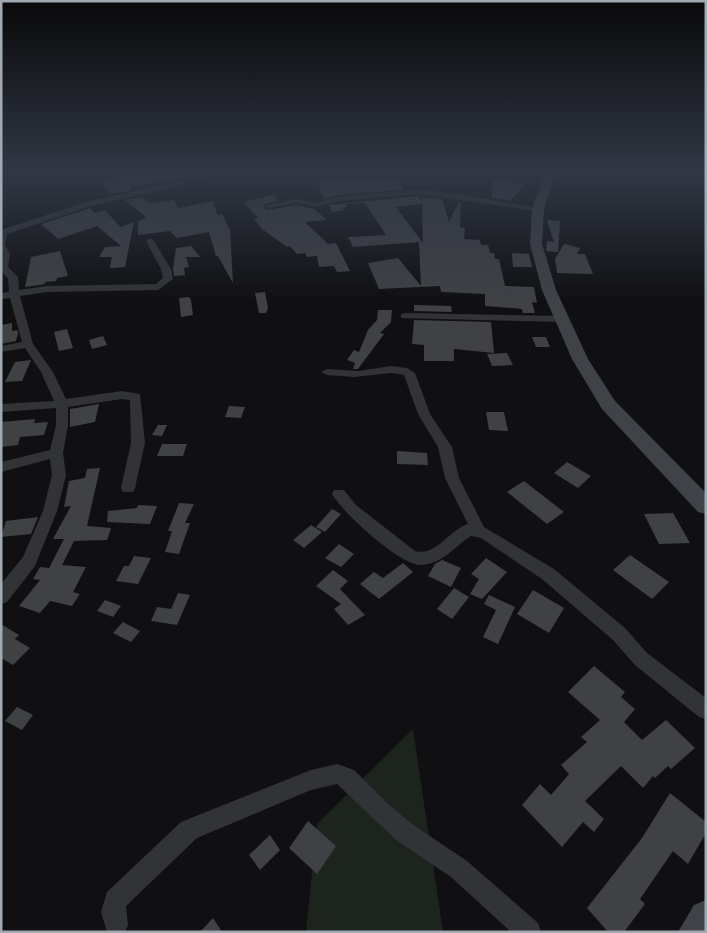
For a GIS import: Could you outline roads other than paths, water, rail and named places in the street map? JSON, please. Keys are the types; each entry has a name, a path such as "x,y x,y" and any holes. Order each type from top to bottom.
{"street":[{"path":"1,596 30,561 50,511 59,475 56,453 62,425 62,404 47,372 28,344 14,293 13,277 3,268 6,254 2,245 2,232 53,216"},
{"path":"538,216 536,244 541,265 562,319 592,381 608,405 706,506"},
{"path":"1,296 14,293 84,287 158,287 168,279 166,269 150,241"},
{"path":"404,316 562,319"},
{"path":"1,349 28,344"},
{"path":"327,372 356,374 404,370 409,373 424,414 445,447 452,478 479,531"},
{"path":"1,408 62,404 122,395 136,397 140,442 137,463 128,488"},
{"path":"1,466 56,453"},
{"path":"339,494 351,509 384,536 410,556 420,559 440,554 457,537 469,530 485,533 548,574 619,634 641,659 706,710"},
{"path":"116,925 113,912 115,900 189,830 311,780 337,774 347,777 378,810 404,832 459,869 529,932"},
{"path":"696,932 706,918"}]}
